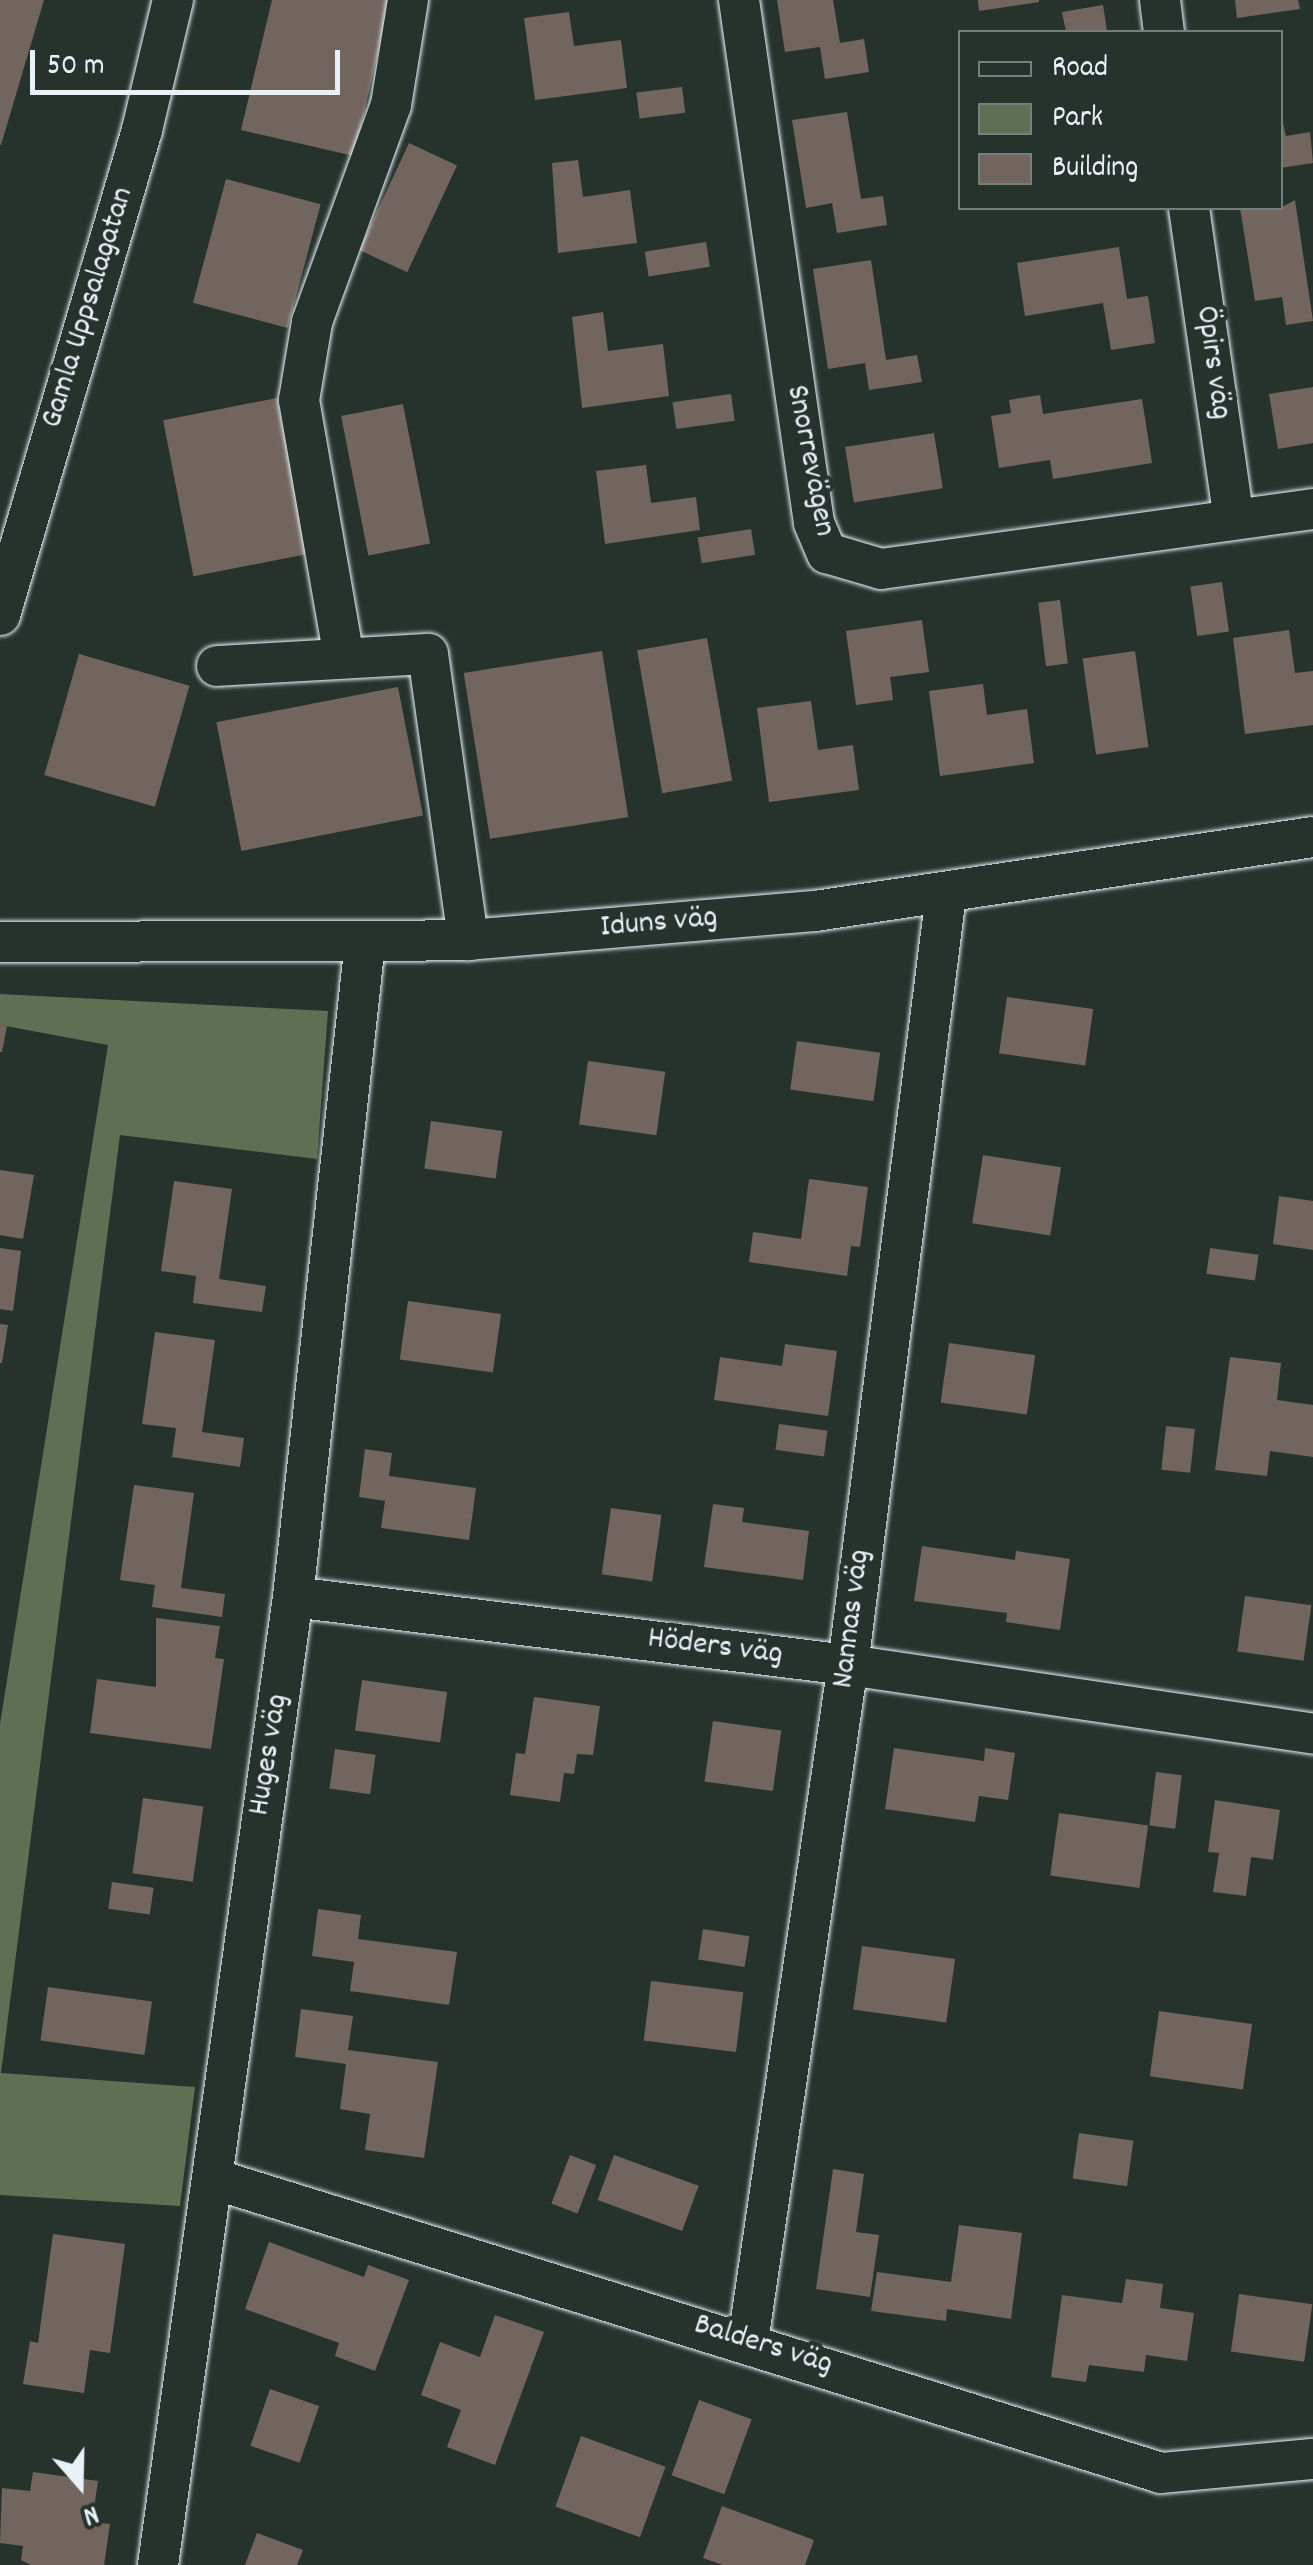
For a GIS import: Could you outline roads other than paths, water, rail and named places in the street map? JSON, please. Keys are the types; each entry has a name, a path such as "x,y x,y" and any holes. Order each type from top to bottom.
{"street":[{"name":"Gamla Uppsalagatan","path":"0,614 142,130 173,0"},
{"path":"344,658 299,400 312,322 391,105 408,0"},
{"name":"Snorrevägen","path":"738,0 814,523 827,554 881,569 1313,509"},
{"path":"1160,0 1164,30"},
{"name":"Öpirs väg","path":"1190,210 1234,519"},
{"path":"217,666 428,654 468,940"},
{"name":"Iduns väg","path":"0,942 468,940 946,895 1313,838"},
{"name":"Nannas väg","path":"748,2341 848,1664 946,895"},
{"name":"Huges väg","path":"158,2565 217,2180 234,1992 294,1597 365,943"},
{"name":"Höders väg","path":"294,1597 848,1664 1313,1734"},
{"name":"Balders väg","path":"217,2180 748,2341 1161,2473 1313,2458"}]}
